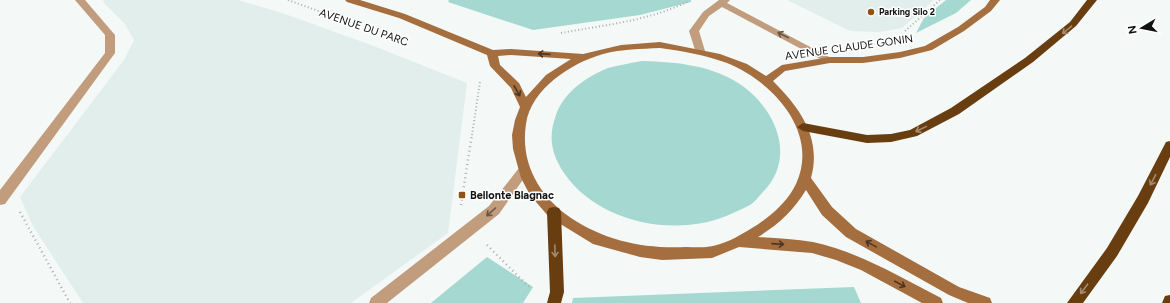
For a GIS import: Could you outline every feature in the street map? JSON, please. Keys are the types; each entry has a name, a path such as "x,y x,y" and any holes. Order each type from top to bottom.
{"highway":[{"path":"803,128 867,139 891,138 913,133 962,107 1029,60 1073,24 1092,0"},
{"path":"1074,303 1112,252 1143,199 1170,144"},
{"path":"554,212 556,297"}],"main road":[{"name":"AVENUE DU PARC","path":"350,0 402,16 492,53 511,52 583,57"},
{"name":"AVENUE CLAUDE GONIN","path":"766,81 782,68 830,60 864,60 900,55 928,48 961,29 988,9 995,0"},
{"path":"660,45 700,51 736,63 766,81 788,102 803,128 808,148 809,163 805,179 789,207 768,226 739,242 711,252 654,254 598,240 554,212 535,192 523,171 517,138 526,107 540,87 559,70 583,57 620,47 660,45"},
{"path":"492,53 495,66 516,86 526,107"},
{"path":"805,179 827,211 851,233 954,291 985,303"},
{"path":"739,242 800,246 823,250 859,263 936,303"}],"lane":[{"path":"0,200 110,52 110,35 80,0"},
{"path":"700,51 694,31 706,14 723,2 830,60"},
{"path":"376,303 494,210 523,171"}],"path":[{"name":"AVENUE DU PARC","path":"288,0 337,18"},
{"path":"557,33 647,17 669,11 691,0"},
{"name":"AVENUE CLAUDE GONIN","path":"900,32 906,31 940,0"},
{"path":"482,79 480,83 459,215 528,286 556,297"},
{"path":"16,205 70,303"}],"shaded area":[{"path":"103,0 238,0 285,14 371,45 467,83 448,233 351,303 83,303 33,226 20,197 124,60 134,40 125,24 104,3"},
{"path":"449,0 691,0 691,2 640,15 533,30 448,2"},
{"path":"787,0 934,0 902,28 880,32 850,31"},
{"path":"946,0 971,0 956,13 916,33 924,18"},
{"path":"642,61 668,62 708,69 744,87 756,97 766,109 778,136 780,150 779,165 773,179 752,204 712,221 689,225 665,225 641,222 619,215 598,204 579,190 564,173 556,159 552,145 552,131 556,115 564,99 584,81 608,68"},
{"path":"487,257 533,287 523,303 431,303"},
{"path":"854,287 861,303 572,303 573,298"}],"place":[{"name":"Parking Silo 2","path":"871,12"},
{"name":"Bellonte Blagnac","path":"462,195"}]}
